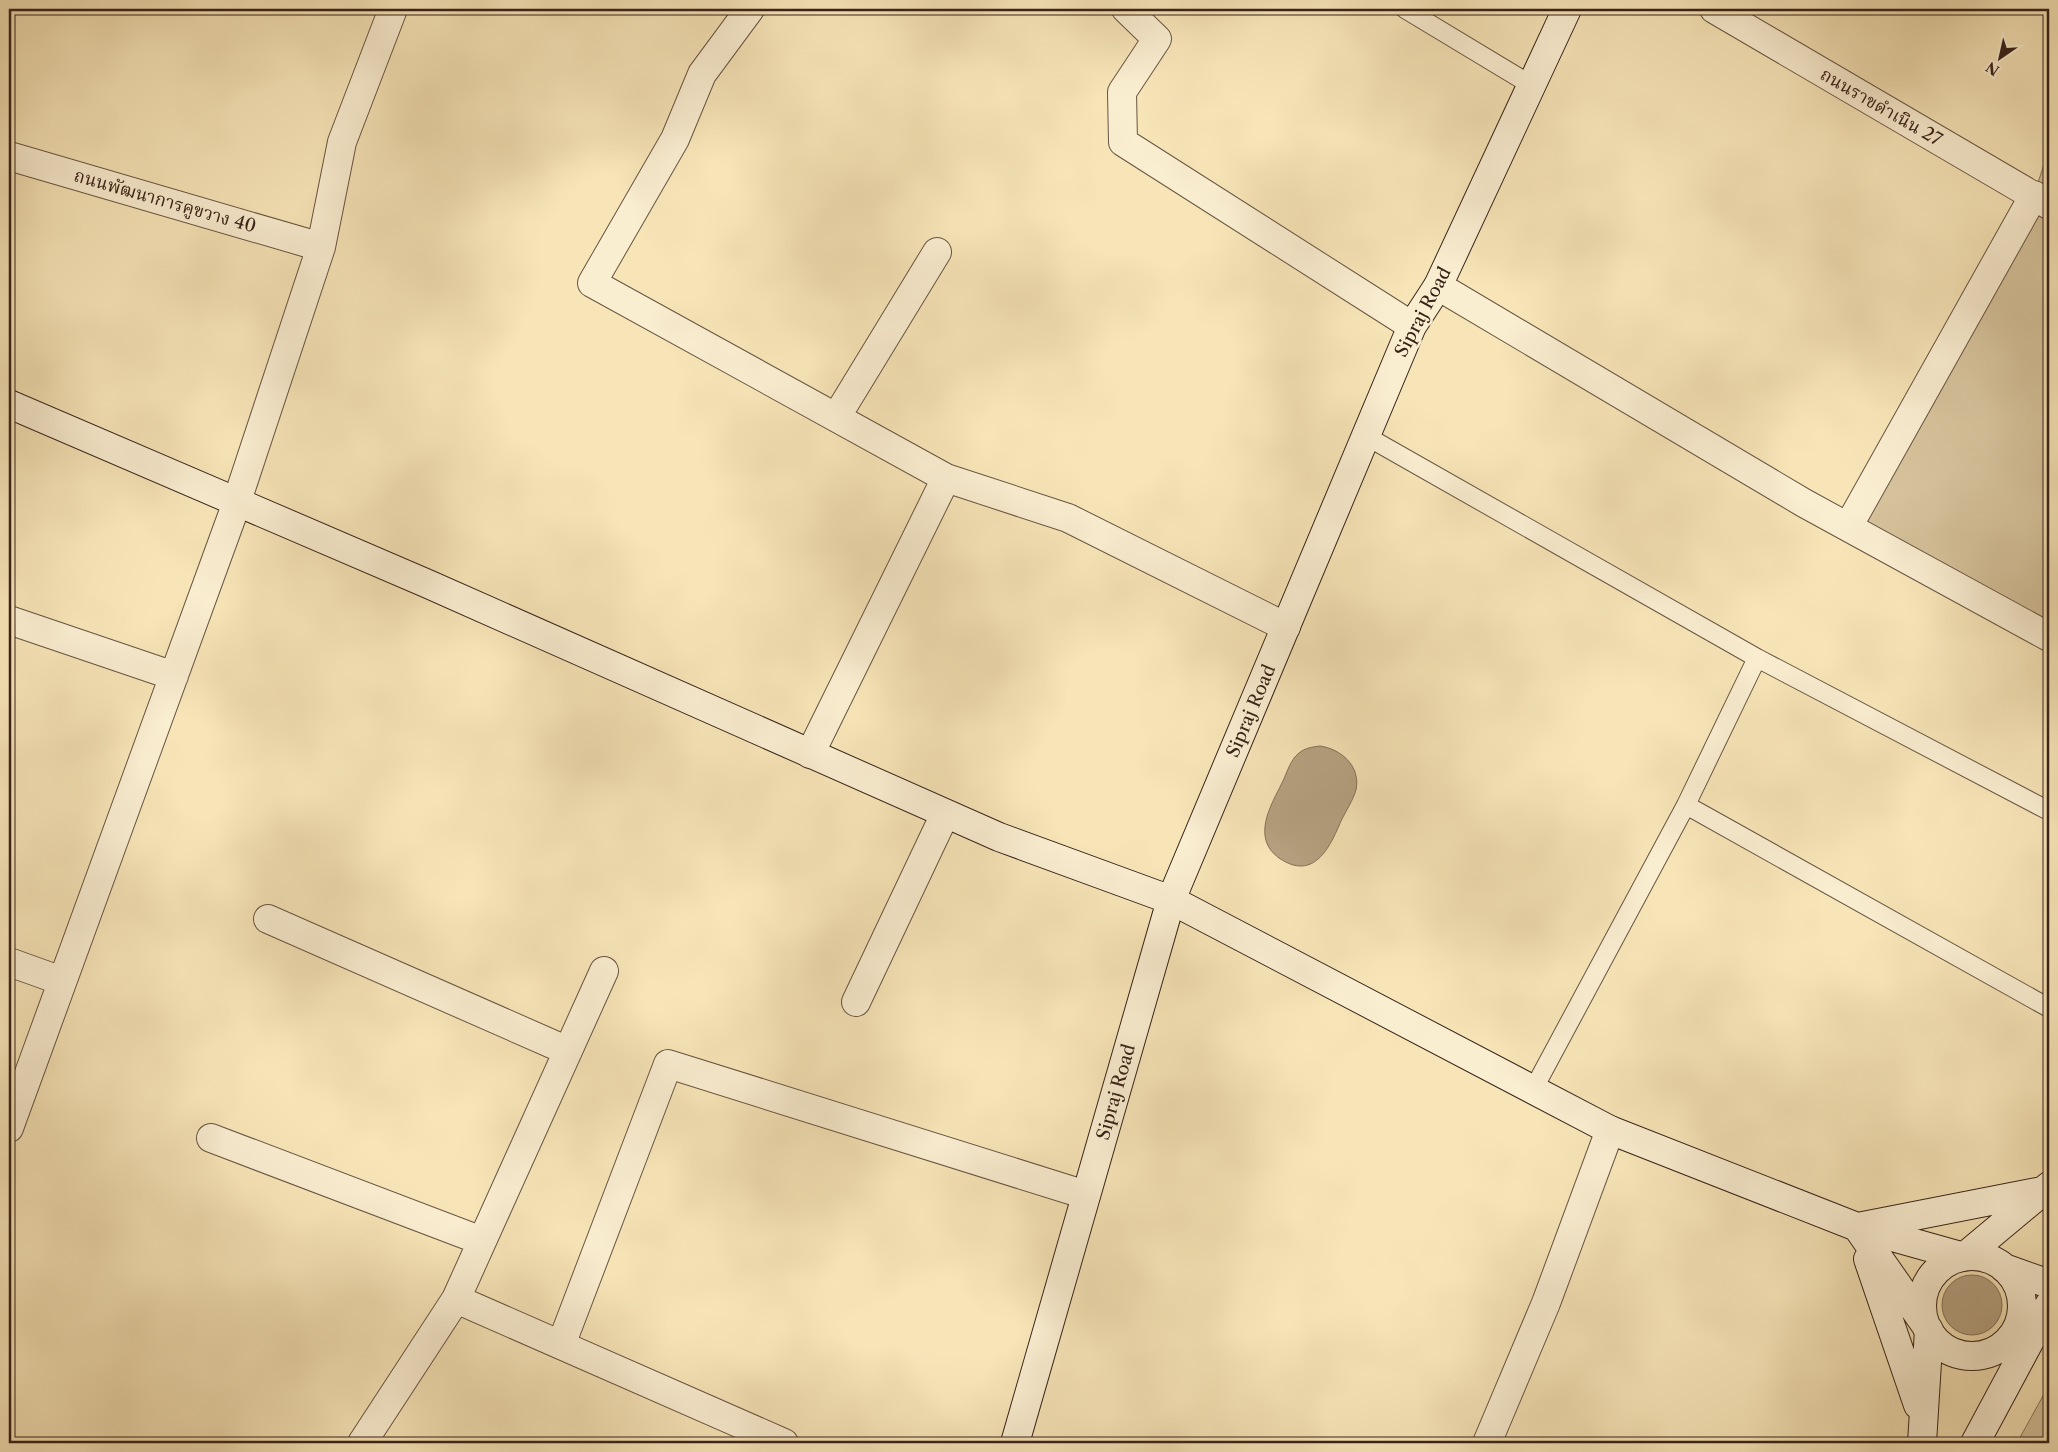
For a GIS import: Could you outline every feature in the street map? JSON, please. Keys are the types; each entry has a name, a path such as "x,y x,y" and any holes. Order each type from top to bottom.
{"street":[{"path":"9,1128 236,502 321,246 342,142 394,9"},
{"path":"750,9 702,74 675,139 592,283 837,416 946,478 1068,518 1286,626"},
{"path":"1126,9 1157,39 1122,92 1123,142 1412,326"},
{"name":"Sipraj Road","path":"1015,1443 1171,900 1412,326 1438,286 1567,9"},
{"name":"ถนนราขดำเนิน 27","path":"1714,9 2042,200"},
{"name":"ถนนพัฒนาการคูขวาง 40","path":"9,156 321,246"},
{"path":"1848,528 2042,200"},
{"path":"837,416 937,252"},
{"path":"1438,286 1848,528 2049,638"},
{"path":"9,404 428,584 945,814 999,837 1171,900 1610,1130 1857,1227 1964,1257 1979,1257 2049,1284"},
{"path":"810,754 946,478"},
{"path":"9,620 174,676"},
{"path":"856,1002 945,814"},
{"path":"268,919 568,1051"},
{"path":"9,962 62,981"},
{"path":"362,1443 456,1299 604,972"},
{"path":"561,1345 668,1064 1086,1195"},
{"path":"1487,1443 1546,1304 1610,1130"},
{"path":"211,1138 482,1241"},
{"path":"1857,1227 2047,1189"},
{"path":"1922,1431 1929,1330 1923,1315 1923,1299 1927,1284 1937,1271 1949,1262 1964,1257 2047,1189"},
{"path":"1857,1227 1937,1341 2007,1384"},
{"path":"1857,1227 1922,1431"},
{"path":"1962,1355 1976,1356 1991,1353 2013,1335 2020,1322 2022,1307 2020,1292 2014,1279 2004,1268"},
{"path":"456,1299 784,1443"},
{"path":"1976,1443 2049,1305"}],"lane":[{"path":"1404,9 1532,85"},
{"path":"1366,436 1757,658 2049,811"},
{"path":"1533,1090 1686,805 1757,658"},
{"path":"1686,805 2049,1008"}],"shaded area":[{"path":"2049,149 2049,637 1848,527 2034,195"},
{"path":"1320,746 1335,751 1348,760 1355,773 1357,781 1356,790 1332,841 1319,858 1311,864 1302,866 1291,864 1279,858 1271,850 1266,841 1266,821 1273,801 1293,759 1304,750"},
{"path":"1966,1275 1978,1275 1989,1280 1997,1288 2002,1299 2000,1317 1989,1330 1978,1335 1966,1335 1955,1330 1947,1322 1942,1311 1942,1299 1947,1288 1955,1280"},
{"path":"2049,1385 2049,1443 2017,1443"}]}
